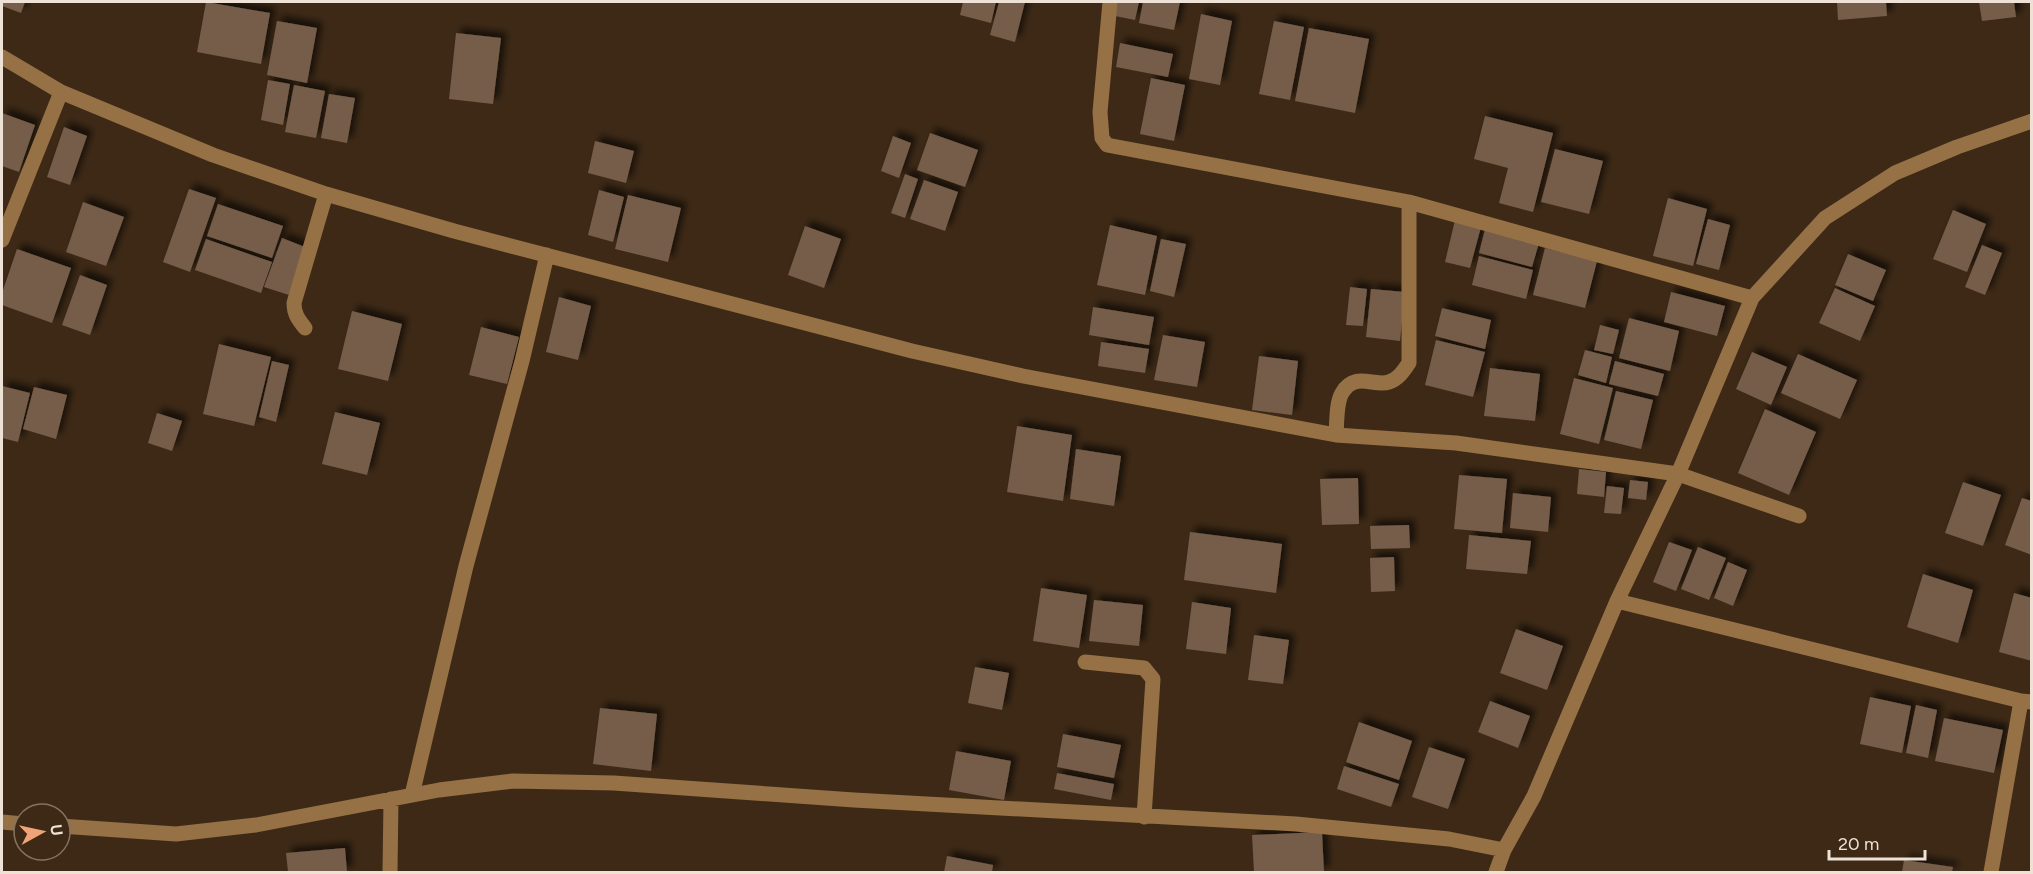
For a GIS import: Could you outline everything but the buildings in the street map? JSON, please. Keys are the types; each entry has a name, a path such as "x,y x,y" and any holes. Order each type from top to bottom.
{"street":[{"path":"1110,2 1100,111 1102,138 1107,145 1409,202 1752,298"},
{"path":"2,57 61,92 213,155 326,194 912,351 1023,376 1336,435 1456,443 1678,474 1799,516"},
{"path":"2,240 61,92"},
{"path":"1496,873 1504,850 1533,796 1617,601 1678,474 1752,298 1825,218 1895,173 1957,147 2031,121"},
{"path":"305,328 294,312 294,303 326,194"},
{"path":"1336,435 1341,394 1345,389 1359,380 1388,383 1400,376 1409,363 1409,202"},
{"path":"412,795 466,566 522,361 547,255"},
{"path":"1617,601 2026,701 1991,873"},
{"path":"1085,662 1144,668 1153,679 1144,817"},
{"path":"72,827 176,834 256,825 439,790 513,781 614,783 855,800 1346,828 1449,839 1504,850"},
{"path":"390,873 392,799"}]}
